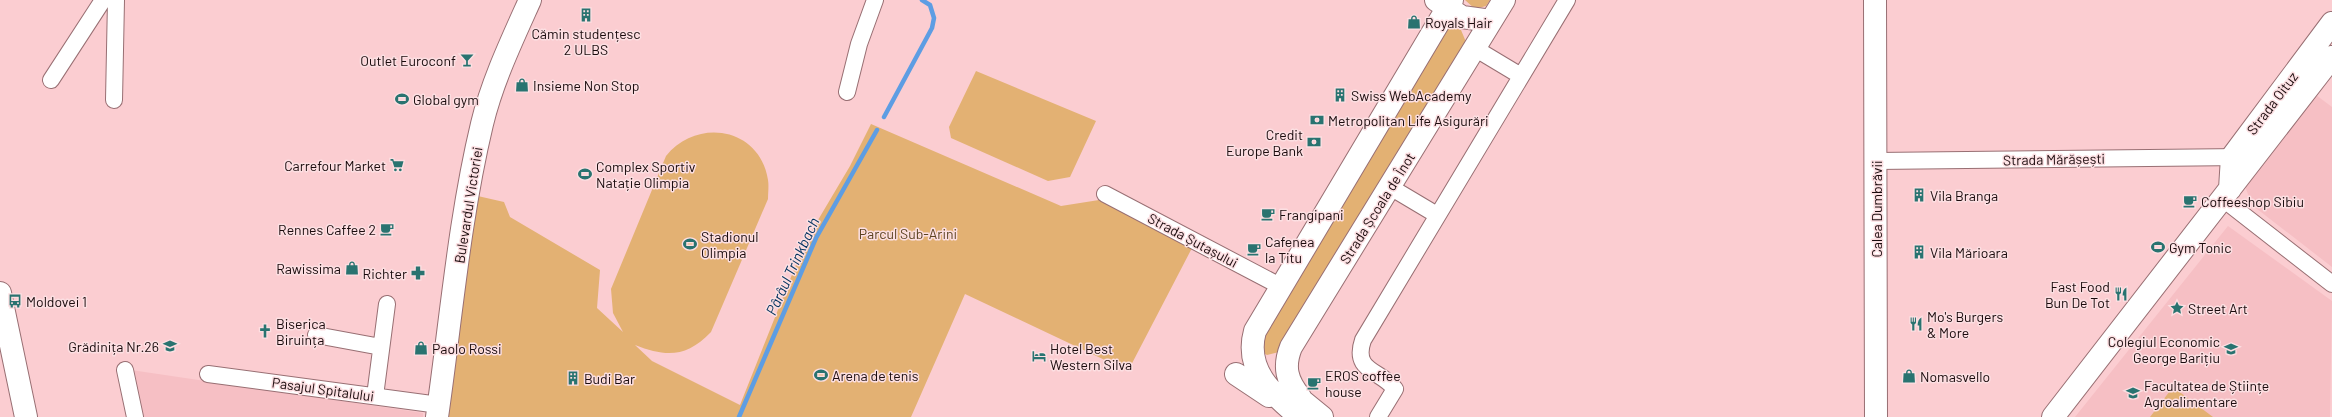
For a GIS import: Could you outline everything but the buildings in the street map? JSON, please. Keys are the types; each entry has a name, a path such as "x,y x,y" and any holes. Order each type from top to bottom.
{"street":[{"path":"51,80 103,0"},
{"path":"114,100 116,0"},
{"name":"Bulevardul Victoriei","path":"438,411 472,172 482,124 511,42 530,0"},
{"path":"847,92 859,44 875,0"},
{"name":"Strada Școala de Înot","path":"1298,409 1287,375 1287,356 1504,0"},
{"path":"1378,417 1395,389 1362,362 1361,348 1437,216 1566,0"},
{"name":"Calea Dumbrăvii","path":"1875,0 1876,417"},
{"path":"1322,417 1298,409 1246,369 1255,331 1446,2 1469,20 1491,21"},
{"name":"Strada Oituz","path":"2232,157 2332,23"},
{"path":"1476,48 1521,76"},
{"name":"Strada Oituz","path":"2053,417 2227,194 2332,56"},
{"path":"2232,157 2227,194 2332,284"},
{"name":"Strada Mărășești","path":"1876,160 2254,157"},
{"path":"1390,187 1437,216"},
{"name":"Strada Șutașului","path":"1105,194 1280,286"},
{"path":"0,292 26,417"},
{"path":"375,396 387,304"},
{"path":"316,335 381,347"},
{"path":"125,370 135,417"},
{"name":"Pasajul Spitalului","path":"208,374 375,396 438,411"}],"shaded area":[{"path":"2316,95 2332,107 2332,267 2252,205 2246,189 2246,183"},
{"path":"2228,226 2332,301 2330,417 2075,417"},
{"path":"131,370 423,413 423,417 143,417"}],"green space":[{"path":"1465,0 1490,0 1486,6 1475,9"},
{"path":"1449,26 1461,30 1466,42 1279,352 1267,355 1261,352 1257,346"},
{"path":"976,71 1096,121 1070,177 1048,181 951,138 949,127"},
{"name":"Parcul Sub-Arini","path":"871,124 1061,206 1099,200 1192,248 1128,371 965,294 911,417 437,417 469,194 504,202 510,217 600,270 597,308 623,332 613,313 611,289 666,156 679,144 694,136 710,133 726,134 741,139 753,149 763,162 768,180 768,199 711,332 693,347 675,353 656,352 635,345 652,361 740,405 805,242 850,166"},
{"path":"2173,387 2213,417 2150,417"}],"waterway":[{"name":"Pârâul Trinkbach","path":"884,117 932,28 934,18 930,5 922,0"},
{"name":"Pârâul Trinkbach","path":"739,417 816,238 877,130"}],"place":[{"name":"Cămin studențesc 2 ULBS","path":"586,15"},
{"name":"Royals Hair","path":"1414,22"},
{"name":"Outlet Euroconf","path":"467,60"},
{"name":"Insieme Non Stop","path":"522,85"},
{"name":"Swiss WebAcademy","path":"1340,95"},
{"name":"Global gym","path":"402,99"},
{"name":"Metropolitan Life Asigurări","path":"1317,120"},
{"name":"Credit Europe Bank","path":"1314,142"},
{"name":"Carrefour Market","path":"397,165"},
{"name":"Complex Sportiv Natație Olimpia","path":"585,174"},
{"name":"Vila Branga","path":"1919,195"},
{"name":"Coffeeshop Sibiu","path":"2190,201"},
{"name":"Frangipani","path":"1268,214"},
{"name":"Rennes Caffee 2","path":"387,229"},
{"name":"Stadionul Olimpia","path":"690,244"},
{"name":"Gym Tonic","path":"2158,247"},
{"name":"Cafenea la Titu","path":"1254,249"},
{"name":"Vila Mărioara","path":"1919,252"},
{"name":"Rawissima","path":"352,268"},
{"name":"Richter","path":"418,273"},
{"name":"Fast Food Bun De Tot","path":"2121,294"},
{"name":"Moldovei 1","path":"15,301"},
{"name":"Street Art","path":"2177,308"},
{"name":"Mo's Burgers & More","path":"1916,324"},
{"name":"Biserica Biruința","path":"265,331"},
{"name":"Grădinița Nr.26","path":"170,346"},
{"name":"Paolo Rossi","path":"421,348"},
{"name":"Colegiul Economic George Barițiu","path":"2231,349"},
{"name":"Hotel Best Western Silva","path":"1039,356"},
{"name":"Arena de tenis","path":"821,375"},
{"name":"Nomasvello","path":"1909,376"},
{"name":"Budi Bar","path":"573,378"},
{"name":"EROS coffee house","path":"1314,383"},
{"name":"Facultatea de Științe Agroalimentare","path":"2133,393"}]}
